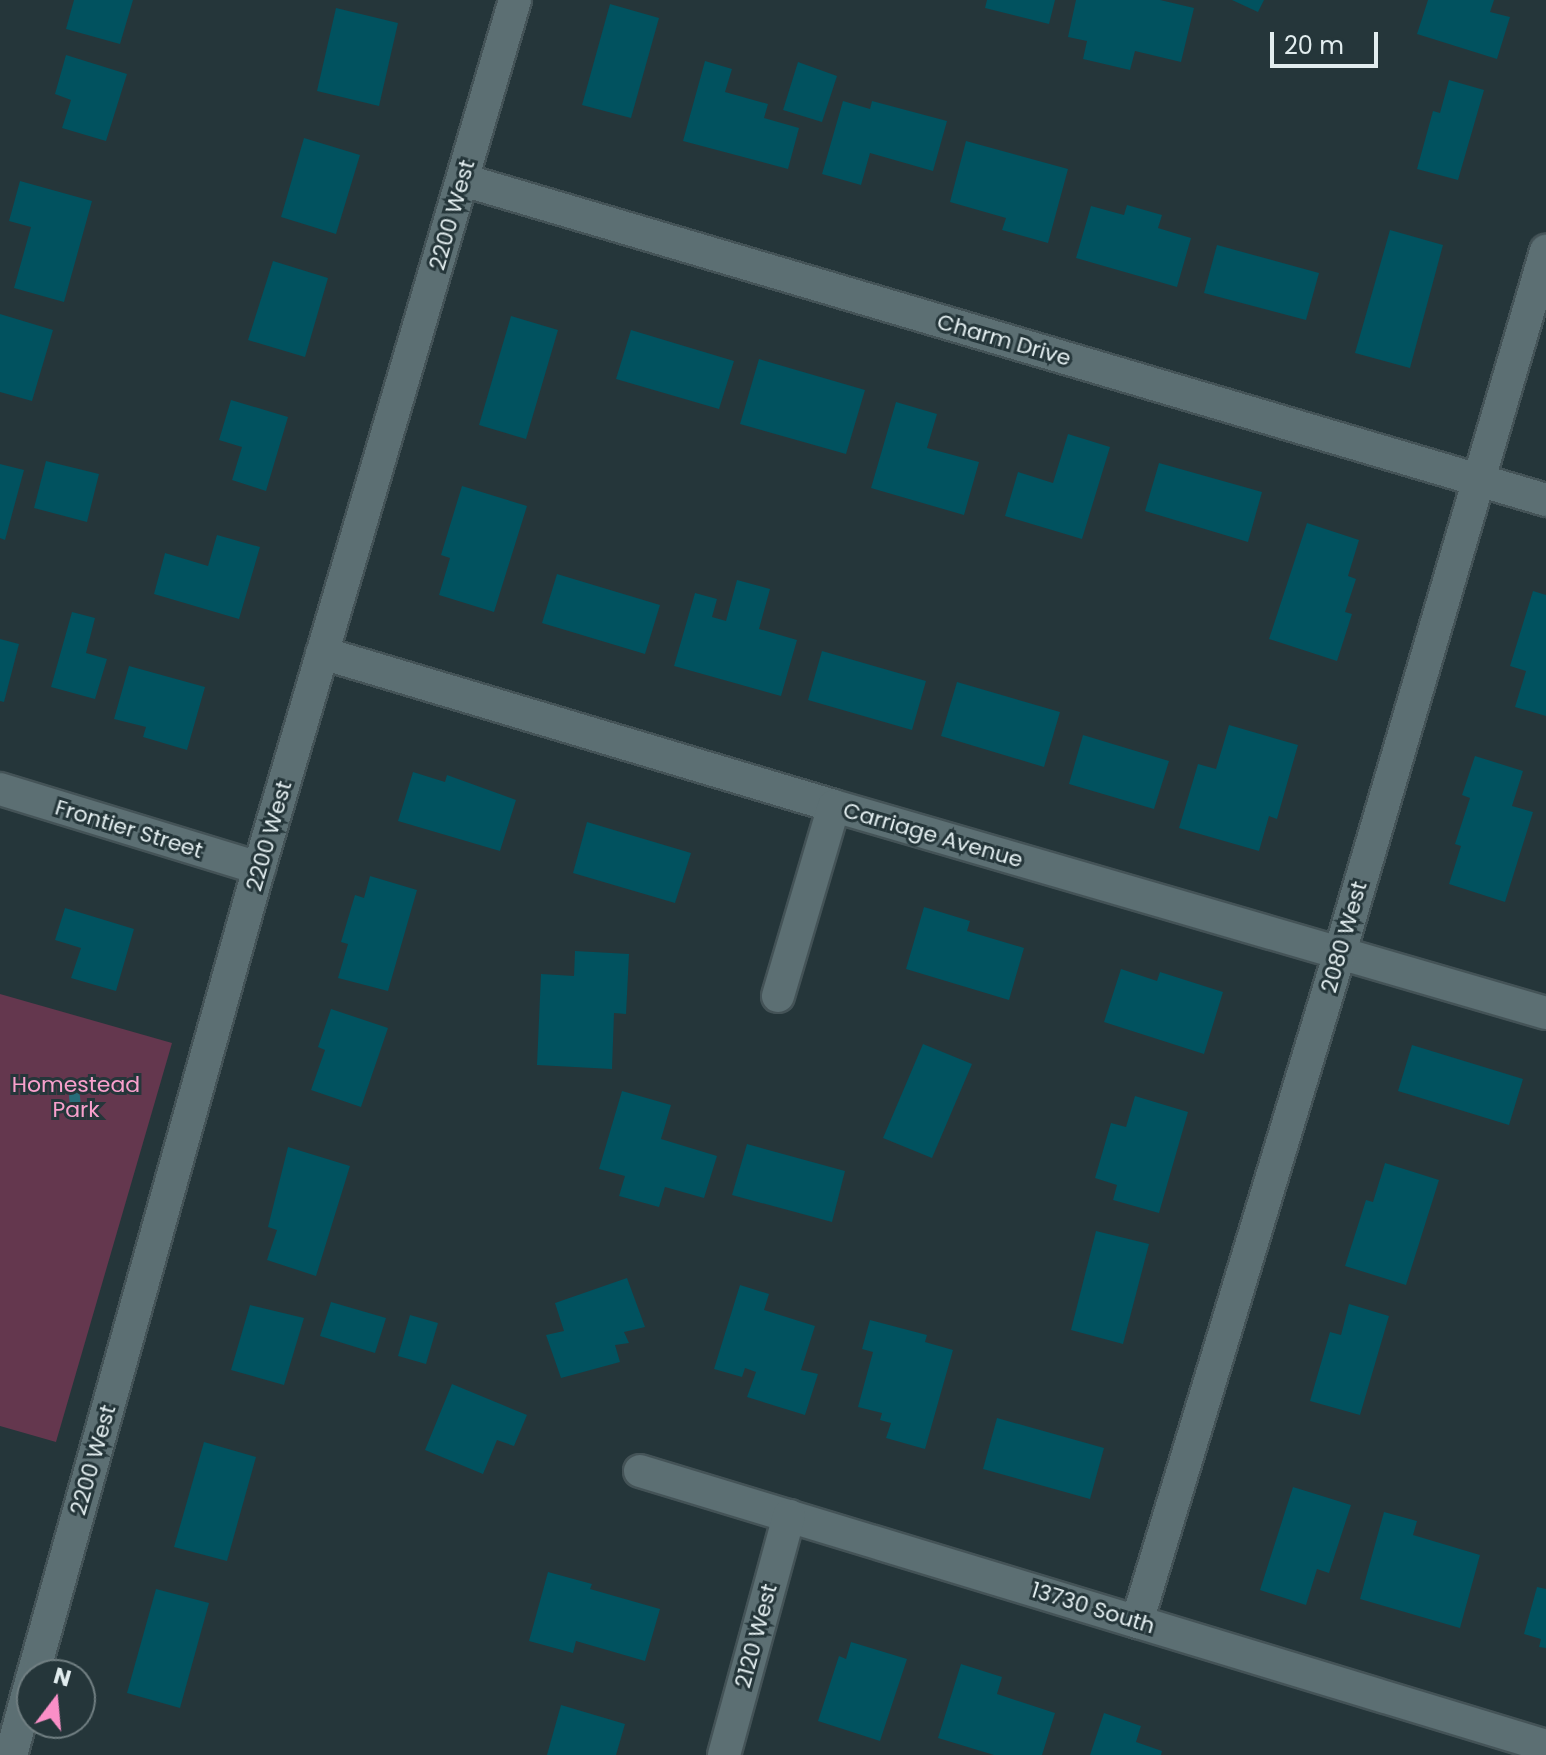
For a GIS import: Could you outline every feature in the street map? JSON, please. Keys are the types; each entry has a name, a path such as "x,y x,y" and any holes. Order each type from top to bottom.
{"street":[{"name":"2200 West","path":"37,1659 259,868 515,0"},
{"name":"Charm Drive","path":"463,180 1546,500"},
{"name":"2080 West","path":"1137,1622 1340,952 1546,251"},
{"name":"Carriage Avenue","path":"322,653 1546,1013"},
{"name":"Frontier Street","path":"0,789 259,868"},
{"path":"778,996 834,806"},
{"name":"13730 South","path":"640,1471 1546,1746"},
{"name":"2120 West","path":"724,1755 789,1516"}],"green space":[{"name":"Homestead Park","path":"0,994 172,1043 56,1442 0,1426"}],"building":[{"path":"74,0 133,0 120,44 66,29"},
{"path":"987,0 1055,0 1049,24 985,8"},
{"path":"1076,0 1160,0 1194,8 1181,62 1135,51 1130,70 1083,59 1087,41 1068,37"},
{"path":"1232,0 1264,0 1258,12"},
{"path":"1428,0 1494,0 1490,12 1510,17 1497,59 1417,34"},
{"path":"610,4 659,18 631,118 582,105"},
{"path":"336,8 398,23 379,106 317,91"},
{"path":"66,55 127,74 106,141 62,128 71,100 55,94"},
{"path":"705,61 732,69 725,92 768,104 764,118 799,128 788,169 683,141"},
{"path":"798,62 837,76 822,122 783,110"},
{"path":"1449,80 1484,90 1458,180 1417,169 1433,111 1440,113"},
{"path":"843,101 870,109 872,101 947,121 933,171 870,153 861,185 822,174"},
{"path":"304,138 360,155 336,234 281,217"},
{"path":"966,141 1068,169 1048,243 1002,230 1006,218 950,202"},
{"path":"20,181 92,201 64,302 14,288 31,227 9,221"},
{"path":"1127,205 1162,215 1158,228 1191,238 1177,287 1076,258 1091,206 1124,215"},
{"path":"1390,230 1443,245 1410,368 1355,353"},
{"path":"1217,245 1319,273 1306,320 1204,293"},
{"path":"273,261 328,278 305,357 248,340"},
{"path":"0,314 53,330 32,401 0,392"},
{"path":"511,316 558,330 526,439 479,425"},
{"path":"631,330 734,361 719,409 616,379"},
{"path":"759,359 865,390 846,454 740,424"},
{"path":"231,400 288,417 266,491 232,480 242,447 219,440"},
{"path":"896,402 937,414 927,448 979,462 964,515 871,488"},
{"path":"1068,434 1110,447 1082,539 1005,516 1018,472 1053,483"},
{"path":"46,461 99,474 87,522 34,508"},
{"path":"1159,463 1262,492 1248,542 1145,511"},
{"path":"0,464 24,470 5,540 0,538"},
{"path":"462,486 527,506 494,612 439,595 450,558 441,555"},
{"path":"1307,523 1359,540 1348,576 1356,579 1345,612 1352,614 1337,661 1269,639"},
{"path":"217,535 260,547 239,619 154,594 165,553 208,566"},
{"path":"557,574 660,605 645,654 542,623"},
{"path":"737,580 770,589 759,629 797,640 781,696 674,666 695,593 717,599 712,617 726,621"},
{"path":"1533,591 1546,595 1546,716 1515,707 1526,671 1510,666"},
{"path":"72,612 95,618 86,653 107,659 95,699 51,687"},
{"path":"0,639 19,644 4,702 0,701"},
{"path":"822,651 926,681 912,730 808,700"},
{"path":"129,666 205,687 187,750 143,737 146,727 114,719"},
{"path":"957,682 1060,712 1044,767 941,736"},
{"path":"1229,725 1298,745 1277,819 1269,816 1259,851 1179,828 1198,764 1216,769"},
{"path":"1083,735 1169,761 1154,809 1069,784"},
{"path":"1475,756 1523,771 1512,806 1533,812 1505,902 1449,884 1461,846 1455,844 1470,798 1462,795"},
{"path":"413,772 445,782 447,775 516,800 500,851 398,821"},
{"path":"587,822 691,853 675,903 573,873"},
{"path":"370,876 417,890 388,991 338,978 348,944 341,942 355,895 364,898"},
{"path":"924,907 970,921 967,931 1024,948 1009,1000 906,969"},
{"path":"65,908 134,929 116,991 71,978 81,948 55,940"},
{"path":"575,951 629,954 626,1014 614,1013 612,1069 537,1065 541,974 574,976"},
{"path":"1121,969 1157,981 1160,972 1223,992 1204,1054 1104,1022"},
{"path":"331,1009 388,1028 361,1107 311,1090 325,1050 318,1047"},
{"path":"923,1044 972,1064 932,1158 883,1138"},
{"path":"1412,1045 1523,1079 1509,1125 1398,1091"},
{"path":"622,1091 671,1105 661,1139 717,1156 704,1198 665,1187 659,1207 619,1196 625,1176 599,1169"},
{"path":"1135,1096 1188,1112 1159,1213 1113,1200 1117,1185 1095,1178 1111,1123 1126,1127"},
{"path":"747,1144 845,1171 832,1222 732,1195"},
{"path":"288,1147 350,1166 316,1276 267,1260 277,1230 268,1227"},
{"path":"1385,1163 1439,1180 1406,1285 1345,1266 1366,1200 1373,1202"},
{"path":"1096,1231 1149,1244 1123,1344 1071,1330"},
{"path":"627,1278 645,1327 624,1332 629,1343 615,1345 620,1362 561,1378 546,1335 564,1331 555,1303"},
{"path":"740,1285 769,1294 764,1310 815,1326 801,1370 818,1374 805,1415 747,1397 756,1372 745,1368 742,1377 714,1369"},
{"path":"331,1302 386,1318 375,1353 320,1336"},
{"path":"1349,1304 1389,1316 1360,1415 1310,1401 1330,1332 1341,1335"},
{"path":"250,1305 304,1318 284,1385 231,1370"},
{"path":"410,1315 438,1323 426,1364 398,1356"},
{"path":"870,1320 927,1335 925,1342 953,1350 925,1449 886,1438 891,1423 880,1420 882,1413 858,1407 873,1352 862,1349"},
{"path":"452,1384 527,1415 514,1446 497,1440 483,1474 425,1450"},
{"path":"997,1418 1104,1448 1090,1499 983,1469"},
{"path":"204,1442 256,1457 227,1561 174,1547"},
{"path":"1293,1487 1351,1505 1329,1573 1317,1569 1306,1605 1260,1590"},
{"path":"1384,1512 1417,1521 1413,1535 1480,1555 1460,1628 1360,1599"},
{"path":"548,1572 592,1584 590,1589 660,1609 645,1661 576,1641 573,1653 529,1641"},
{"path":"1537,1587 1546,1589 1546,1648 1539,1647 1541,1639 1524,1634"},
{"path":"156,1589 209,1603 180,1708 127,1693"},
{"path":"851,1642 907,1659 880,1741 818,1721 839,1656 846,1659"},
{"path":"961,1664 1002,1677 997,1694 1055,1713 1042,1755 994,1755 938,1738"},
{"path":"561,1705 625,1724 616,1755 547,1755"},
{"path":"1104,1713 1141,1726 1136,1742 1162,1751 1161,1755 1090,1755"}],"waterway":[{"path":"74,1096 75,1105"}]}
